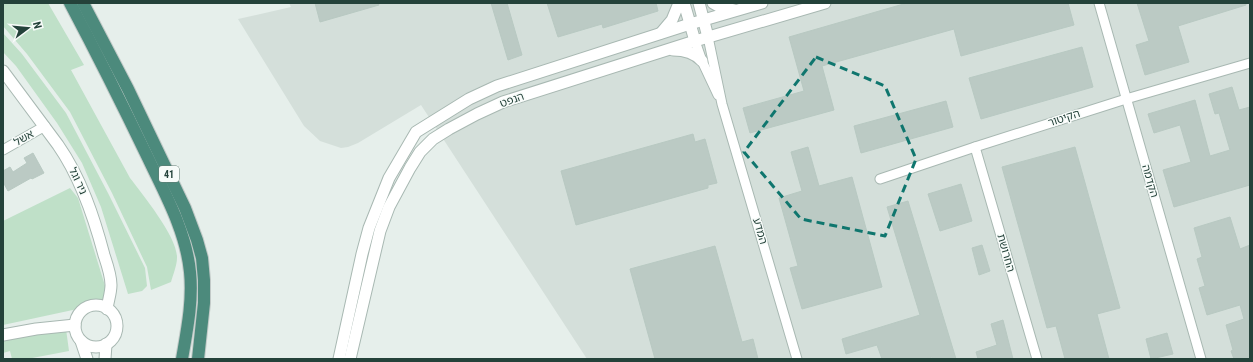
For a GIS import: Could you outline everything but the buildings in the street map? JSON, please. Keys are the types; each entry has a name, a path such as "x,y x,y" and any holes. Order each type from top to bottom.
{"highway":[{"name":"41","path":"70,3 122,103 176,216 184,242 190,270 191,287 190,310 182,359"},
{"name":"41","path":"83,3 118,69 182,201 197,240 202,258 204,280 204,303 198,359"}],"street":[{"path":"660,33 672,20 679,3"},
{"name":"המדע","path":"684,3 702,61 722,104"},
{"name":"המדע","path":"699,3 708,36 722,104 797,359"},
{"path":"713,3 720,7 736,10"},
{"name":"הנפט","path":"339,359 369,228 389,178 416,132 469,100 497,86 660,33 762,3"},
{"name":"הנפט","path":"350,359 372,258 380,231 396,193 410,168 420,152 433,139 448,129 503,102 708,36 825,3"},
{"name":"הקדמה","path":"1098,3 1201,359"},
{"path":"666,50 688,52 698,57 702,61"},
{"name":"הקיטור","path":"880,179 1126,99 1250,63"},
{"name":"ניר וגל","path":"3,71 65,155 80,183 110,275 111,284 107,309"},
{"name":"אשל","path":"3,150 45,126"},
{"name":"החרושת","path":"975,147 1037,359"},
{"path":"81,341 93,347 100,347 112,340 117,327 116,320 107,309 102,306 89,306 79,314 76,319 76,331 87,359"},
{"path":"3,335 36,329 75,326"},
{"path":"105,359 106,344"}],"highlighted area":[{"path":"816,57 885,86 916,159 885,236 801,219 744,152"}],"shaded area":[{"path":"289,3 1250,3 1250,359 587,359 421,105 358,143 348,147 341,148 320,141 304,126 238,19 291,7"}],"green space":[{"path":"3,3 48,3 84,65 71,70 130,178 159,217 172,239 177,258 176,267 171,282 151,290 147,267 112,193 70,112 27,54 3,26"},
{"path":"3,33 22,54 66,113 145,268 147,286 142,291 128,294 101,207 82,163 57,123 16,66 3,52"},
{"path":"70,188 78,198 110,302 3,325 3,221"},
{"path":"66,329 69,351 27,359 12,359 10,351 3,353 3,341"}]}
